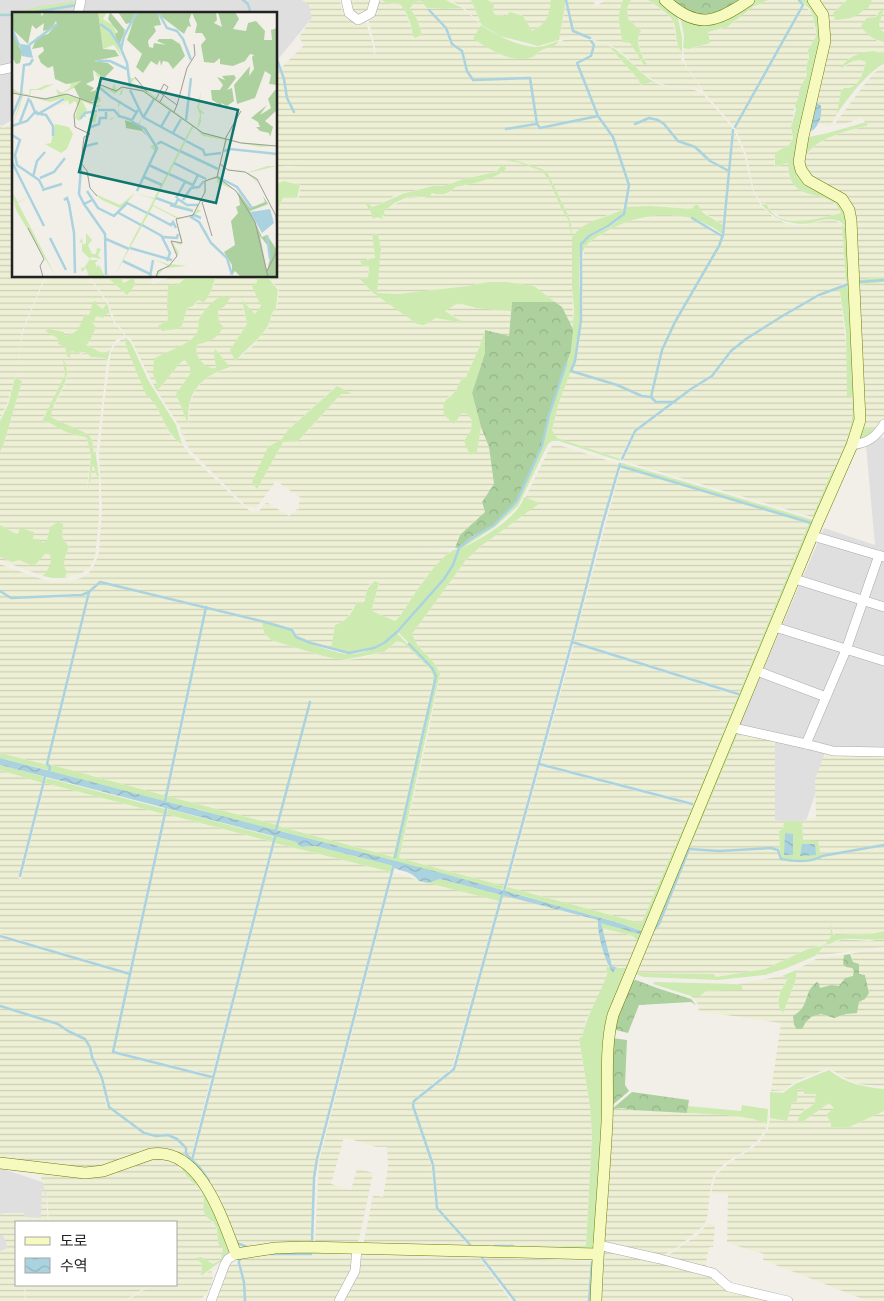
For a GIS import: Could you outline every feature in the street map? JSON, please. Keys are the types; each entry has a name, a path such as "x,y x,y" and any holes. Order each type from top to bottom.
{"street":[{"path":"346,0 349,13 358,20 371,13 375,0"},
{"path":"664,0 678,12 701,20 712,20 722,17 750,0"},
{"path":"596,1301 607,1120 607,1061 610,1024 859,427 860,412 849,210 842,199 808,180 801,170 799,162 825,41 823,15 813,0"},
{"path":"852,445 870,441 881,433 884,424"},
{"path":"806,744 846,650 882,556 813,536"},
{"path":"795,579 884,607"},
{"path":"775,627 884,661"},
{"path":"757,671 826,697"},
{"path":"734,728 833,751 884,752"},
{"path":"0,1163 86,1174 103,1171 151,1154 159,1153 174,1156 182,1160 196,1174 213,1198 223,1218 236,1254"},
{"path":"211,1301 228,1259 236,1254 290,1247 598,1250 660,1259 713,1273 729,1287 788,1301"},
{"path":"339,1301 355,1271 357,1249"}],"shaded area":[{"path":"0,0 306,0 315,14 278,60 278,12 12,12 12,120 0,127"},
{"path":"865,434 884,438 884,753 829,754 805,824 763,823 737,730 824,528 875,545"},
{"path":"0,1168 48,1184 44,1221 15,1221 15,1258 0,1261"}],"green space":[{"path":"302,0 340,0 341,9 365,20 373,45 374,55 376,51 368,18 377,0 393,4 399,3 403,7 413,36 422,35 417,19 410,8 415,2 421,1 427,8 462,8 481,25 474,39 504,57 514,59 528,58 564,40 577,38 590,40 593,45 591,55 576,63 598,116 613,137 628,185 625,208 598,219 572,243 573,329 561,307 534,286 488,282 398,294 376,293 381,248 378,235 372,233 375,259 367,259 362,265 369,267 368,278 359,278 372,292 424,325 435,318 456,317 445,311 458,303 476,308 511,311 509,337 485,330 466,377 462,379 456,390 446,399 455,423 462,413 467,414 472,420 471,430 464,441 477,452 481,427 489,447 494,484 482,502 485,512 460,535 455,548 417,549 433,551 451,550 425,578 395,621 374,612 372,609 379,584 374,581 369,585 365,601 362,603 357,602 346,619 335,625 331,649 297,636 292,629 265,621 99,581 82,595 11,597 0,590 0,564 53,582 65,582 88,574 95,564 99,553 102,507 99,455 104,404 111,352 115,345 125,338 126,346 171,436 182,444 189,454 251,512 259,511 266,503 289,516 297,509 299,511 298,506 301,498 276,481 256,508 246,506 189,449 183,435 186,432 182,435 180,427 157,391 181,362 185,360 190,368 190,374 176,394 188,424 190,403 196,389 204,380 230,368 216,350 214,353 216,368 210,369 205,367 196,355 195,350 197,345 219,323 218,310 225,306 218,298 202,313 198,321 199,332 183,346 161,355 156,381 157,385 154,386 130,338 125,336 124,331 116,324 108,302 90,278 108,278 127,295 129,279 124,283 122,281 124,278 152,278 150,282 154,284 168,278 186,278 176,286 168,285 168,320 159,326 162,331 177,329 182,326 187,308 196,304 198,300 209,296 216,278 257,278 257,282 253,286 262,306 255,314 251,312 248,305 243,309 247,324 230,350 235,361 255,344 268,328 273,311 277,308 279,290 270,278 278,278 278,209 284,196 297,198 298,201 301,185 284,181 278,183 278,168 301,166 278,168 278,64 284,80 286,98 295,114 287,98 285,79 281,68 304,45 299,37 312,18 309,5","holes":["428,9 444,24 452,44 463,51 468,71 473,80 530,77 533,99 530,79 473,81 467,71 462,52 451,45 443,25","534,112 537,125 540,127 587,118 540,129 536,125 506,129 536,124","499,168 498,176 485,178 483,181 469,183 466,186 454,187 451,192 446,194 432,193 424,198 409,197 386,209 383,218 377,217 373,219 372,207 396,195 433,186 444,186 464,179 496,172","336,386 351,394 341,394 306,433 283,442 257,488 268,447 282,439 288,430"]},
{"path":"347,0 374,0 368,13 355,16"},
{"path":"381,0 446,0 462,8 427,8 421,1 415,2 410,8 417,19 422,35 415,38 407,14 402,6 399,3 389,4"},
{"path":"449,0 471,0 482,25 463,7"},
{"path":"471,0 488,0 494,5 493,12 496,15 506,16 510,12 523,16 532,31 546,19 551,0 566,0 559,40 538,46 500,36 482,25"},
{"path":"488,0 551,0 550,11 545,24 531,31 523,16 513,12 506,16 496,15 493,12 494,5"},
{"path":"567,0 595,0 596,6 606,0 623,0 620,9 622,41 630,43 644,65 647,64 640,51 638,37 641,31 628,19 627,8 631,0 648,0 673,21 677,44 682,52 681,59 702,90 658,83 637,69 617,49 573,31"},
{"path":"623,0 631,0 627,8 628,19 641,31 638,43 647,64 644,65 630,43 622,42 619,17"},
{"path":"648,0 661,0 677,14 682,37 682,52 678,45 673,21 665,12"},
{"path":"672,0 740,0 722,11 706,15 690,11"},
{"path":"754,0 769,0 754,6 727,27 708,32 710,43 689,49 683,48 684,36 680,16"},
{"path":"798,0 802,5 734,127 704,92 686,65 683,48 689,49 705,45 710,40 708,32 719,30 736,21 743,13 764,1"},
{"path":"800,0 810,0 823,28 798,164 841,201 850,231 842,223 832,219 805,224 783,221 771,214 761,203 767,205 780,218 790,221 812,220 841,213 832,202 806,193 795,186 790,178 788,163 775,167 775,155 778,151 789,145 793,138 791,127 796,110 795,105 799,96 799,90 807,75 808,50 817,35 812,13"},
{"path":"820,0 847,0 836,10 835,20 847,19 864,9 872,0 884,0 884,10 879,12 864,31 878,42 884,42 884,54 874,51 855,54 845,62 843,68 855,60 861,59 866,62 858,84 853,87 844,88 841,91 837,114 830,127 819,124 821,110 817,102 830,42 829,16"},
{"path":"847,0 872,0 868,9 864,9 858,15 835,20 833,13"},
{"path":"78,1 79,4 32,12 18,12 40,6"},
{"path":"802,1 815,19 814,29 817,34 808,53 807,75 799,90 800,96 795,105 791,127 793,137 789,145 778,151 775,155 774,164 775,167 789,163 791,179 831,201 842,211 841,213 799,222 784,219 770,210 765,203 761,203 754,191 746,154 735,128 803,5"},
{"path":"566,3 572,31 590,39 577,37 559,40"},
{"path":"884,9 879,24 880,29 884,32 884,42 871,37 861,26 867,18 876,17"},
{"path":"884,10 884,32 879,29 879,24"},
{"path":"0,13 12,13 12,14 0,15"},
{"path":"481,25 521,45 536,47 559,41 556,45 542,50 535,56 516,59 501,55 473,39"},
{"path":"591,40 607,44 638,79 641,85 651,82 668,87 689,88 702,93 732,127 729,170 710,161 695,147 678,140 665,124 658,119 649,117 635,124 649,118 658,120 664,124 678,141 694,148 709,162 729,172 723,225 710,216 693,209 650,206 626,207 629,185 614,137 599,115 578,64 591,56 595,45"},
{"path":"608,45 657,84 651,82 641,85 638,79"},
{"path":"874,51 884,54 884,64 865,79 837,114 841,91 844,88 854,86 860,80 866,62 857,60 841,67 855,55"},
{"path":"884,67 884,277 857,280 855,221 812,176 807,169 804,158 815,146 829,137 868,125 860,117 851,122 833,126 874,73"},
{"path":"866,122 868,125 824,140 804,158 813,176 842,193 852,205 857,249 857,280 884,277 884,279 857,282 884,281 858,285 863,395 852,213 848,204 841,196 808,175 803,167 801,157 804,138"},
{"path":"12,123 12,194 0,191 0,125 3,128"},
{"path":"734,130 744,154 753,191 761,206 773,217 787,224 799,226 828,220 842,224 846,282 792,309 746,338 731,351 712,375 675,401 656,401 652,397 662,350 676,322 720,247 723,235"},
{"path":"514,160 542,169 548,174 571,223 572,238 576,232 589,223 625,208 617,220 591,234 580,244 579,282 581,305 578,344 575,360 559,402 552,430 557,438 620,459 620,461 559,441 552,441 548,444 518,506 495,527 462,548 488,534 506,520 514,513 524,497 540,503 481,546 466,560 412,634 418,646 434,663 440,673 399,858 504,886 502,890 277,830 278,826 393,857 433,684 433,675 431,670 404,643 397,641 384,652 343,660 271,640 264,633 262,622 291,630 299,638 310,643 347,654 367,651 380,645 397,633 433,671 435,676 434,683 396,857 437,676 432,667 398,632 444,580 453,565 459,548 472,538 494,526 517,502 543,446 550,415 571,351 574,309 572,239 568,219 549,180 542,171 517,162 506,161"},
{"path":"503,164 506,169 489,179 455,187 445,194 432,193 427,197 402,199 384,212 383,219 377,217 373,219 365,203 367,202 372,207 402,194 433,186 444,186 464,179 496,172"},
{"path":"284,181 300,185 297,198 284,196 278,209 278,183"},
{"path":"0,192 12,195 12,278 44,278 22,331 16,374 7,404 0,418"},
{"path":"695,205 698,205 703,213 723,225 722,234 691,217 667,215 645,217 612,228 590,242 583,251 581,268 583,241 620,219 626,207 650,206 692,209"},
{"path":"652,215 691,218 722,236 719,246 661,350 651,396 647,396 571,371 576,361 579,344 583,305 581,268 585,247 591,241 616,226"},
{"path":"842,224 851,234 852,281 846,282"},
{"path":"372,233 378,235 381,248 377,293 398,294 488,282 507,282 534,286 555,302 512,302 511,311 476,308 458,303 445,311 464,323 436,318 424,325 417,324 372,292 359,278 368,278 369,267 362,265 360,261 375,258"},
{"path":"45,278 89,278 107,303 103,309 97,305 89,316 85,314 79,329 75,333 65,336 53,336 57,338 58,344 65,347 67,356 70,357 70,352 73,350 81,354 86,352 95,357 105,358 107,362 96,455 94,454 92,439 51,417 51,411 63,389 67,376 65,370 65,375 42,419 42,421 51,423 70,434 83,435 87,438 91,456 87,490 93,462 99,479 99,518 95,557 90,567 82,573 65,578 67,572 64,568 64,559 69,547 62,537 63,530 50,527 47,540 43,543 18,535 0,525 0,452 22,381 15,378 23,331"},
{"path":"108,278 124,278 122,281 124,283 134,278 135,285 127,295"},
{"path":"186,278 215,278 210,293 204,302 198,300 193,306 187,308 182,326 177,329 162,331 158,326 168,320 168,285 176,286"},
{"path":"257,278 269,278 278,290 276,308 266,329 235,361 230,350 247,324 242,300 255,314 261,306 252,286 257,282"},
{"path":"884,282 884,420 876,431 864,427 858,285"},
{"path":"851,284 857,426 816,518 812,517 833,469 835,469 851,425 853,407 852,397 847,396 846,333 840,292 835,289"},
{"path":"835,289 840,292 854,416 835,469 833,469 812,517 623,461 636,432 692,390 713,377 732,352 746,340 784,315"},
{"path":"223,296 230,298 225,306 218,310 219,323 223,326 219,334 213,339 197,345 196,349 198,357 208,367 216,368 215,349 230,367 211,375 197,387 190,403 188,424 176,394 190,374 190,368 185,360 181,362 157,391 154,386 157,384 153,374 154,359 184,344 196,335 198,321 203,313 212,303"},
{"path":"96,301 97,305 103,309 107,303 110,313 106,314 103,318 96,316 93,324 96,327 90,341 86,345 104,354 110,350 107,362 105,358 91,357 86,352 77,353 72,351 70,352 70,358 67,356 65,347 58,344 57,338 45,331 49,329 64,332 65,336 74,333 85,314 89,316 93,302"},
{"path":"512,302 555,302 562,307 573,329 571,351 549,414 542,445 516,501 494,525 471,537 458,548 455,548 460,535 485,512 482,502 494,484 489,447 481,427 472,393 485,353 485,330 509,336"},
{"path":"110,313 115,325 123,332 124,336 116,340 110,350 104,354 86,345 90,341 96,327 93,324 96,315"},
{"path":"485,330 485,353 472,393 481,427 477,452 470,455 464,441 471,430 472,420 467,414 462,413 454,424 444,415 444,405 446,400 466,377"},
{"path":"125,338 132,345 148,380 176,425 182,444 171,433 156,406 146,395 126,346"},
{"path":"63,359 67,374 52,410 51,417 84,432 91,438 94,454 96,455 99,479 93,463 88,491 91,456 87,438 67,433 50,423 42,421 65,375"},
{"path":"570,371 617,386 642,397 651,397 655,402 674,402 634,430 620,459 557,438 553,433 552,430 559,402"},
{"path":"15,378 22,381 0,452 0,421 8,405"},
{"path":"337,386 352,394 341,394 298,441 283,442 257,489 252,482 268,447 282,439 288,430"},
{"path":"863,403 864,427 876,431 869,438 859,439 863,426"},
{"path":"553,445 562,446 619,464 504,886 399,858 428,735 440,673 434,663 418,646 412,634 466,560 481,546 539,503 525,498"},
{"path":"622,463 813,520 815,523 794,579 611,1015 607,1037 604,1131 596,1247 594,1250 584,1252 369,1247 364,1244 364,1241 370,1244 471,1248 586,1246 592,1135 590,1106 579,1038 582,1037 587,1020 605,980 608,972 606,969 608,966 613,973 616,968 628,968 638,941 633,936 602,928 601,922 643,934 644,932 619,923 506,891 507,887 642,922 694,803 809,523 813,523 621,466"},
{"path":"621,467 809,523 739,693 574,641"},
{"path":"58,522 63,524 62,537 69,547 64,563 67,572 65,578 43,576 51,561 50,555 46,553 36,564 31,565 19,560 12,562 0,557 0,525 18,535 20,528 34,532 33,539 39,539 43,543 47,540 50,527"},
{"path":"458,549 452,565 443,579 396,632 384,642 374,647 349,653 331,649 335,625 346,619 357,602 362,603 365,601 367,590 375,581 379,583 372,609 374,612 395,621 435,566 451,552"},
{"path":"46,553 52,559 50,567 43,576 0,560 0,557 12,562 19,560 31,565 36,564"},
{"path":"100,583 262,622 264,633 271,640 323,656 346,660 356,659 384,652 397,641 405,643 431,670 433,683 393,857 278,826 310,701 277,825 167,796 205,614 167,793 163,795 48,764 90,593"},
{"path":"0,591 11,599 83,596 88,593 47,765 0,753"},
{"path":"574,644 738,696 694,803 541,763"},
{"path":"737,730 738,733 658,924 652,932 636,970 640,973 714,974 716,977 765,969 808,949 825,945 815,956 765,975 718,980 643,977 632,972"},
{"path":"738,733 775,740 775,820 784,821 783,829 779,831 780,851 771,848 719,851 689,848"},
{"path":"0,753 49,767 48,770 0,758"},
{"path":"825,753 884,754 884,844 821,856 818,841 803,841 802,821 816,817 815,779"},
{"path":"48,764 163,795 167,793 164,797 165,801 49,771 50,767"},
{"path":"0,765 45,777 43,783 0,770"},
{"path":"540,766 693,806 642,922 507,887"},
{"path":"0,770 43,783 18,878 21,879 45,783 164,814 129,972 0,934"},
{"path":"47,778 165,809 164,814 45,783"},
{"path":"167,796 277,825 275,830 166,801"},
{"path":"168,809 274,837 273,842 166,814"},
{"path":"166,814 273,842 212,1075 114,1051"},
{"path":"784,821 802,821 803,840 818,841 821,856 807,860 782,858 779,831 783,829"},
{"path":"276,837 296,842 301,847 315,846 390,865 393,868 391,872 275,843"},
{"path":"275,843 391,872 316,1159 313,1179 311,1242 269,1242 248,1247 237,1242 221,1201 205,1173 193,1160"},
{"path":"884,846 884,931 871,934 836,935 831,927 829,940 831,944 843,939 869,941 884,939 884,947 815,956 824,945 808,949 765,969 716,977 714,974 640,973 636,970 652,932 659,925 690,850 718,852 771,849 777,850 781,860 800,861 817,860 821,857"},
{"path":"393,873 499,901 452,1068 413,1100 412,1105 431,1164 436,1208 470,1247 366,1243 364,1241 373,1195 383,1197 388,1167 387,1147 376,1147 344,1137 331,1184 351,1190 357,1168 373,1173 359,1240 354,1244 315,1243 319,1161"},
{"path":"440,879 501,895 499,901 428,883"},
{"path":"503,895 598,920 608,972 603,988 586,1020 582,1038 579,1038 590,1106 592,1135 586,1246 472,1246 441,1212 436,1201 433,1163 415,1110 415,1102 454,1069"},
{"path":"830,922 833,934 836,935 871,934 884,931 884,939 841,939 825,945 831,936"},
{"path":"602,928 633,936 638,940 628,968 612,967"},
{"path":"0,937 129,974 112,1053 211,1077 191,1158 187,1154 186,1148 177,1138 168,1134 144,1133 109,1107 103,1077 93,1057 91,1046 85,1039 55,1022 0,1005"},
{"path":"864,951 884,951 884,1087 859,1084 829,1068 794,1082 785,1090 771,1091 781,1023 699,1011 697,1003 691,996 700,996 706,991 723,990 741,985 736,984 782,976 788,977 777,1000 786,1003 796,979 796,970 816,959 844,955 844,959 854,971 853,976 845,978 839,986 831,985 807,996 803,1009 799,1012 806,1022 812,1017 821,1014 829,1017 839,1017 858,1007 859,1002 869,993 865,975 859,974 850,954"},
{"path":"850,954 853,962 859,964 859,974 865,975 869,993 865,999 859,1002 857,1013 834,1018 821,1014 811,1017 802,1029 797,1029 794,1025 793,1016 805,1004 812,986 817,982 820,988 831,985 839,986 845,978 853,976 854,971 852,968 846,967 843,964 844,955"},
{"path":"796,970 796,979 783,1013 780,1009 779,1000 781,991 788,978 782,976"},
{"path":"636,980 691,999 696,1005 691,1002 639,1005 628,1033 612,1029 632,981"},
{"path":"654,982 736,984 741,985 743,990 706,991 700,996 691,996 653,984"},
{"path":"0,1007 54,1023 85,1040 102,1078 106,1105 143,1134 168,1136 177,1139 185,1148 183,1157 177,1154 90,1171 0,1161"},
{"path":"612,1038 627,1040 625,1085 629,1091 609,1108"},
{"path":"829,1070 855,1084 884,1089 884,1111 847,1128 831,1127 831,1122 826,1115 834,1108 829,1103 801,1123 798,1120 799,1116 804,1110 814,1104 816,1094 804,1094 804,1089 798,1089 797,1101 792,1103 787,1121 770,1118 770,1092 783,1093 795,1084"},
{"path":"798,1089 804,1089 804,1093 816,1093 814,1104 804,1109 801,1123 829,1103 834,1107 832,1127 847,1128 884,1111 884,1301 868,1301 763,1260 764,1254 727,1243 728,1194 711,1193 716,1175 728,1164 758,1144 768,1129 770,1118 787,1120 792,1103 797,1101"},
{"path":"632,1092 689,1100 687,1113 623,1108 612,1109"},
{"path":"742,1105 768,1109 767,1124 740,1117 687,1113 688,1106 741,1111"},
{"path":"623,1108 729,1115 760,1120 767,1124 766,1129 758,1140 747,1150 726,1162 714,1174 707,1219 702,1227 679,1246 662,1256 604,1243 611,1109"},
{"path":"161,1154 176,1159 189,1167 200,1179 216,1208 233,1253 224,1263 220,1262 201,1276 202,1264 196,1258 201,1257 213,1264 221,1260 223,1248 219,1245 216,1226 204,1212 204,1198 201,1190 174,1161 161,1158 93,1178 40,1174 40,1170 91,1175"},
{"path":"161,1158 183,1167 188,1178 200,1189 203,1196 204,1212 207,1218 216,1226 217,1236 223,1248 221,1260 213,1264 197,1258 202,1264 201,1276 178,1276 178,1221 49,1221 47,1197 40,1174 86,1178"},
{"path":"42,1187 46,1197 48,1221 15,1221 15,1286 24,1286 25,1301 0,1301 0,1251 8,1248 3,1235 0,1235 0,1214 24,1213 25,1217 41,1218"},
{"path":"708,1223 715,1225 713,1247 709,1247 705,1268 664,1258 699,1234"},
{"path":"605,1250 713,1277 780,1301 602,1301"},
{"path":"311,1253 352,1255 351,1273 335,1301 246,1301 245,1282 240,1260 265,1255"},
{"path":"364,1255 479,1257 511,1301 341,1301 360,1257"},
{"path":"483,1257 591,1261 588,1301 516,1301"},
{"path":"239,1263 244,1301 216,1301 229,1265"},
{"path":"211,1270 213,1276 212,1283 207,1293 199,1301 126,1301 150,1286 178,1286 178,1277 201,1277"},
{"path":"25,1286 147,1286 124,1301 26,1301"}],"water":[{"path":"817,102 821,106 821,116 819,123 812,131 810,129"},
{"path":"0,758 434,871 619,923 644,932 643,935 601,923 612,966 618,968 613,973 602,948 598,920 440,879 428,883 419,881 409,873 390,865 315,846 301,847 296,842 0,765"},
{"path":"785,833 793,834 793,855 784,855"},
{"path":"802,844 815,844 816,855 800,856"}],"waterway":[{"path":"243,0 248,4 250,12"},
{"path":"566,0 573,31 590,38"},
{"path":"735,127 803,5 799,0"},
{"path":"35,12 77,5"},
{"path":"429,10 446,28 452,44 462,51 467,71 473,80 530,78 537,124 540,128 598,116"},
{"path":"0,15 12,15"},
{"path":"591,41 594,45 591,56 577,63 598,116 613,137 629,185 624,214 608,226 589,236 581,244 581,320 575,361 571,371 617,385 642,396 651,397 656,402 675,402"},
{"path":"278,62 284,79 287,98 294,112"},
{"path":"635,124 649,118 658,120 664,124 678,141 695,147 710,161 729,171"},
{"path":"506,129 536,124"},
{"path":"651,397 662,350 675,322 719,246 723,235 733,130"},
{"path":"692,218 722,236"},
{"path":"858,282 884,280"},
{"path":"622,459 635,431 691,389 712,376 731,351 746,339 819,295 851,283"},
{"path":"0,591 11,598 82,595 89,592 100,582 265,622 292,630 296,637 311,643 349,653 374,648 384,643 397,632 444,579 453,565 459,548 494,525 517,501 542,446 549,415 566,364"},
{"path":"504,891 620,464"},
{"path":"620,466 811,523"},
{"path":"49,771 50,767 47,764 89,592"},
{"path":"165,801 206,607"},
{"path":"572,642 738,694"},
{"path":"395,857 436,676 432,668 409,644"},
{"path":"276,830 310,702"},
{"path":"539,764 692,804"},
{"path":"20,876 45,777"},
{"path":"166,809 113,1052 212,1077"},
{"path":"192,1160 275,837"},
{"path":"653,931 659,924 689,849 719,851 771,848 778,850 781,859 802,861 884,845"},
{"path":"310,1242 312,1242 314,1178 317,1159 393,868"},
{"path":"472,1247 437,1208 433,1165 413,1106 414,1101 454,1069 502,895"},
{"path":"0,936 130,974"},
{"path":"0,1006 58,1024 85,1039 102,1078 109,1107 144,1133 156,1136 168,1135 177,1139 186,1148 186,1154 200,1168 209,1181"},
{"path":"237,1243 247,1247"},
{"path":"495,1246 513,1246"},
{"path":"271,1254 311,1254"},
{"path":"243,1258 239,1260 239,1263 244,1282 245,1301"},
{"path":"482,1258 515,1301"},
{"path":"589,1301 592,1262"}]}
